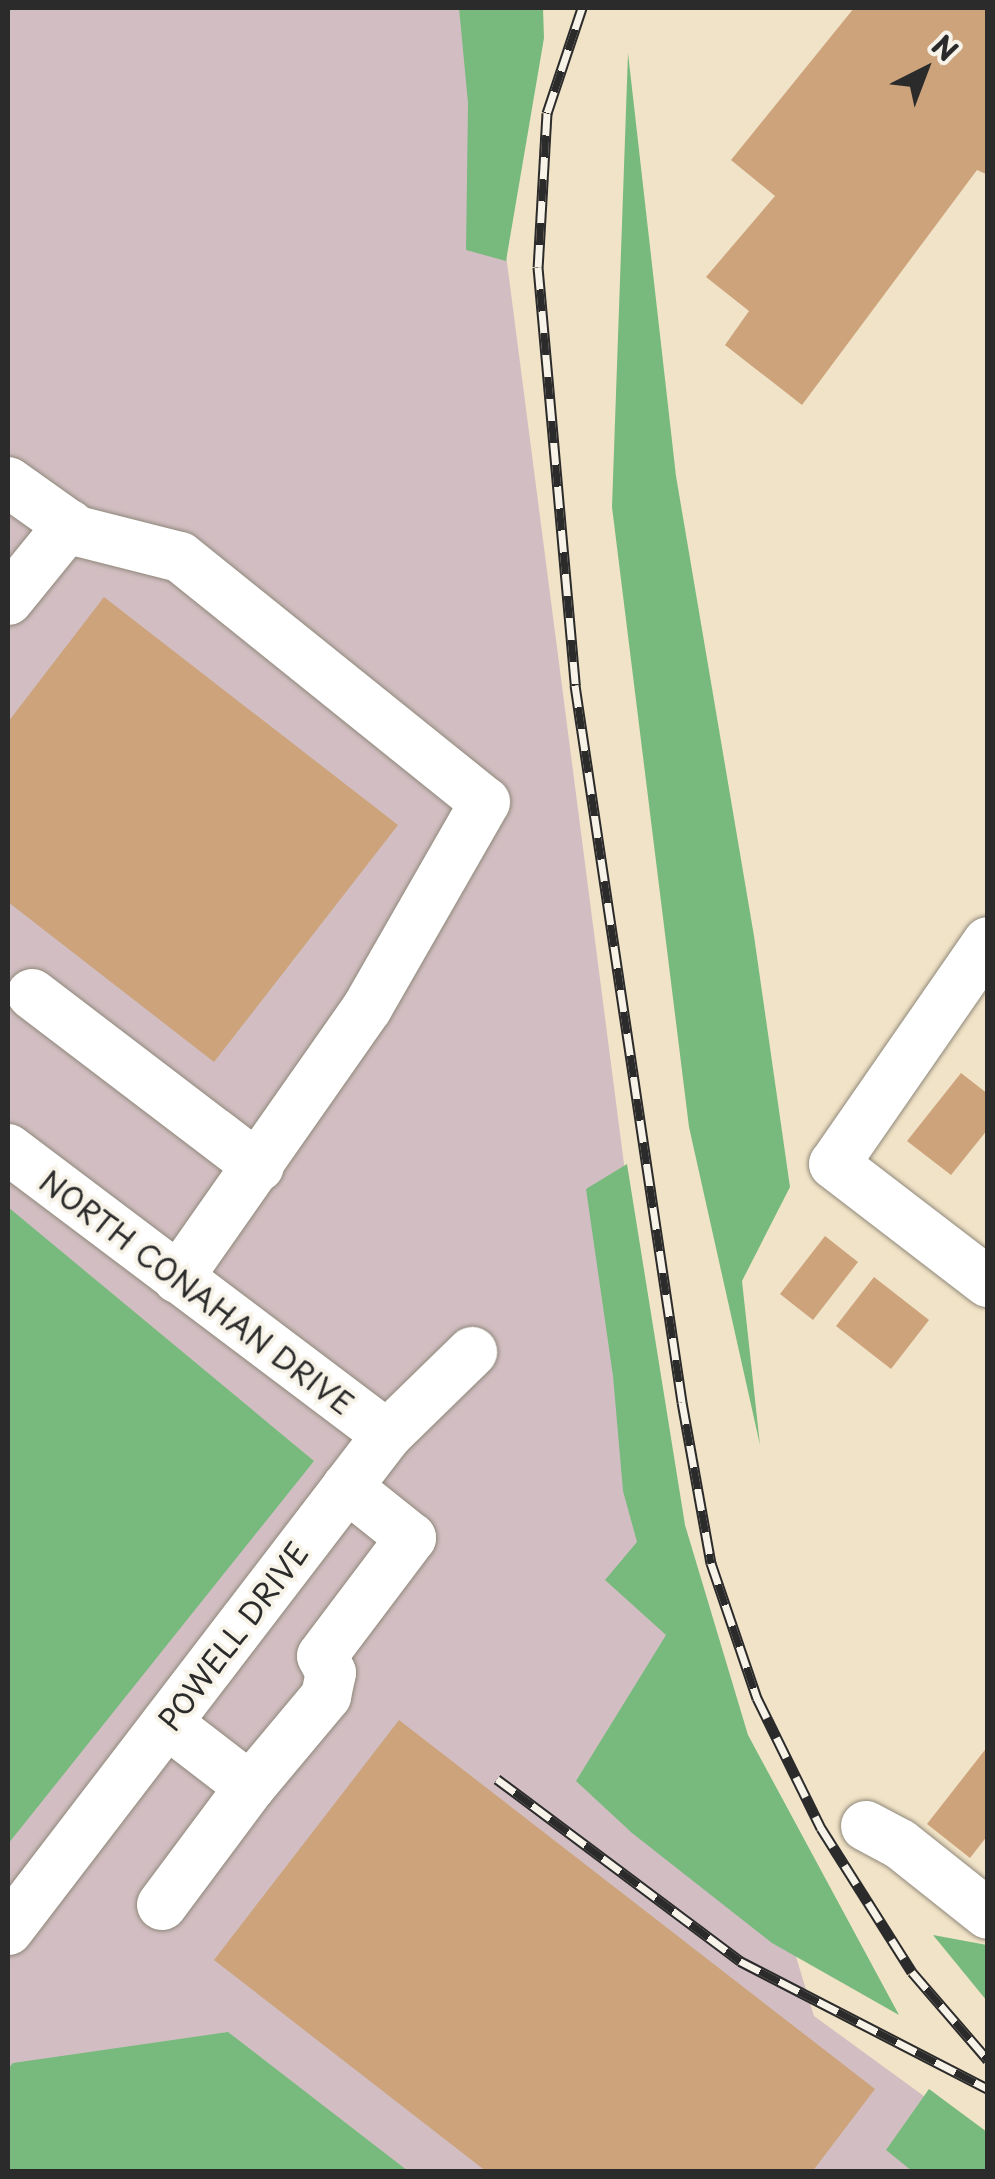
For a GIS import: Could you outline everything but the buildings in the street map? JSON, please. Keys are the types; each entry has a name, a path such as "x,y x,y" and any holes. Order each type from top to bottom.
{"street":[{"path":"8,482 77,532 180,557 485,802 367,1008 178,1278"},
{"path":"8,600 69,526"},
{"path":"983,959 834,1164 988,1282"},
{"path":"32,994 259,1167"},
{"name":"NORTH CONAHAN DRIVE","path":"8,1149 386,1435"},
{"name":"POWELL DRIVE","path":"8,1930 386,1435 472,1352"},
{"path":"162,1904 250,1787 326,1696 330,1673 322,1656 412,1538 347,1487"},
{"path":"167,1723 250,1787"},
{"path":"866,1826 900,1844 988,1914"}],"shaded area":[{"path":"8,8 474,8 675,1557 814,2016 987,2142 987,2171 8,2172"}],"green space":[{"path":"459,8 543,8 544,38 506,261 466,250 468,103"},
{"path":"628,53 676,476 754,936 790,1187 742,1281 760,1445 689,1127 612,507"},
{"path":"627,1164 685,1525 748,1735 899,2015 772,1943 632,1833 576,1781 666,1635 605,1580 637,1542 623,1491 613,1376 586,1189"},
{"path":"8,1207 314,1461 8,1844"},
{"path":"933,1935 987,1945 987,2001"},
{"path":"228,2032 408,2171 8,2171 8,2069 13,2063"},
{"path":"929,2089 987,2132 987,2171 912,2171 886,2150"}],"railway":[{"path":"582,8 547,113 538,267 575,685 682,1402 711,1563 757,1698 821,1828 912,1972 988,2060"},
{"path":"497,1779 740,1961 988,2089"}]}
